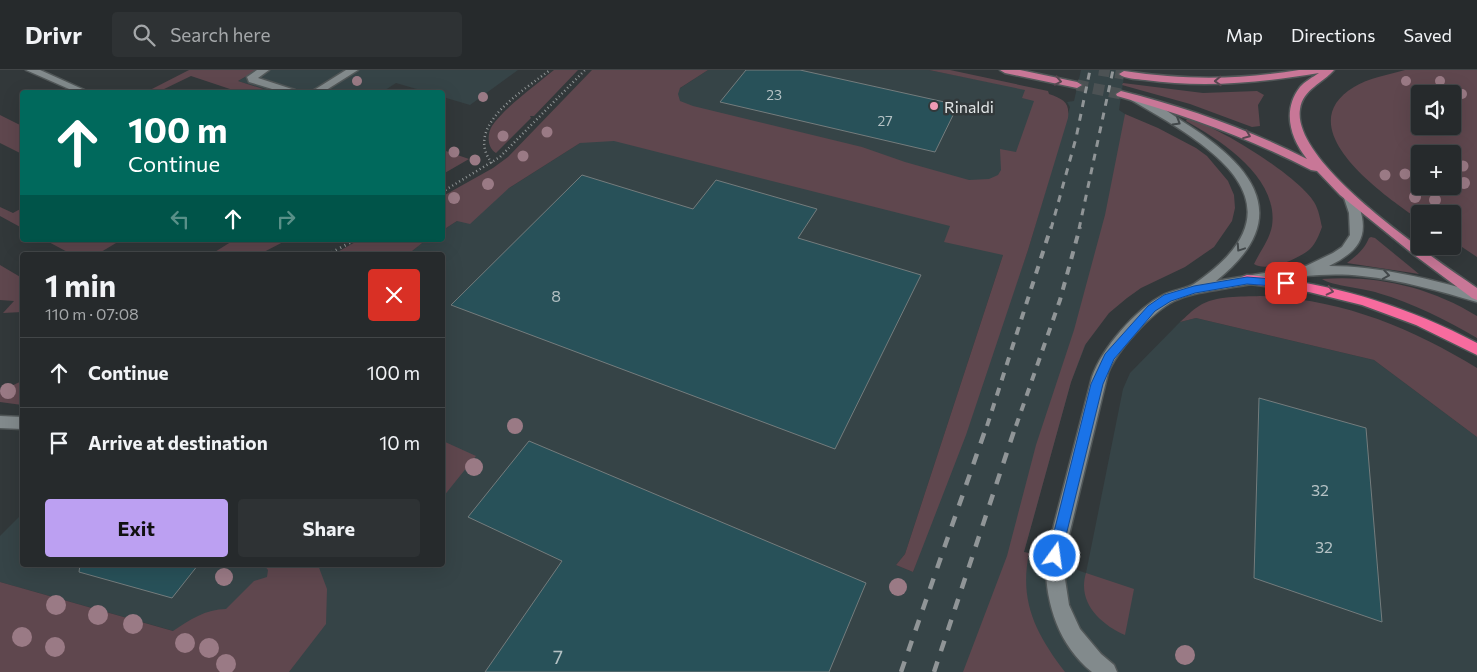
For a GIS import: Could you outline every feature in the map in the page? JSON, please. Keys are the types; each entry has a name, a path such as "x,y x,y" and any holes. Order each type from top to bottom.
{"highway":[{"path":"1247,280 1300,285 1368,301 1428,324 1477,350"}],"main road":[{"path":"1005,70 1077,85"},
{"path":"1124,74 1180,81 1222,82 1318,70"},
{"path":"1329,70 1316,76 1298,95 1294,109 1298,137 1312,160 1350,198 1477,296"},
{"path":"1121,94 1178,109 1228,127 1288,153 1323,172"}],"street":[{"path":"31,70 79,90"},
{"path":"264,70 252,77 253,80 285,90"},
{"path":"319,90 353,70"},
{"path":"1135,98 1194,132 1213,146 1229,161 1249,191 1254,206 1251,232 1235,256 1222,270 1194,290"},
{"path":"1303,271 1344,252 1354,240 1358,229 1357,215 1350,198"},
{"path":"1107,672 1089,656 1068,627 1056,594 1053,574 1055,556 1097,384 1103,367 1109,356 1152,309 1168,298 1194,290 1303,271 1346,270 1391,276 1477,296"},
{"path":"0,422 20,423"}],"path":[{"path":"492,164 486,154 484,138 490,122 550,70"},
{"path":"445,190 492,164 507,151 585,70"},
{"path":"332,252 350,242"}],"shaded area":[{"path":"189,70 257,70 238,81 267,90 228,90 230,89 191,76 162,90 150,90"},
{"path":"257,70 518,70 470,105 445,98 445,90 420,90 396,83 385,90 267,90 238,81"},
{"path":"554,70 578,70 534,116 530,116 531,118 496,153 493,151 489,144 489,133 497,119 512,104"},
{"path":"592,70 708,70 680,88 678,94 680,101 693,106 862,147 905,162 969,180 989,179 998,175 1001,170 1000,149 1016,152 1034,101 1022,98 1025,90 929,70 950,70 1048,91 1049,94 1062,100 1067,105 1068,118 1028,250 966,435 913,572 896,565 905,554 1003,255 944,242 950,226 614,141 580,143 509,188 470,224 457,221 445,229 445,195 493,168 508,157"},
{"path":"708,70 929,70 1049,94 1003,255 905,554 896,565 913,572 1028,250 1070,107 1067,102 1074,101 1081,70 1125,70 1119,110 1125,114 1116,267 1071,382 1024,552 1086,573 1123,389 1130,373 1180,322 1196,318 1374,360 1477,437 1477,672 289,672 294,665 0,582 0,536 20,516 20,567 445,567 445,252 411,252 423,242 445,242 445,229 580,143 662,100"},
{"path":"1405,70 1477,70 1477,257 1461,246 1461,205 1411,205 1411,213 1366,179 1349,160 1336,141 1331,122 1336,104 1354,87 1372,79"},
{"path":"1123,83 1203,93 1257,91 1264,95 1258,105 1260,126 1252,127 1190,104 1122,85"},
{"path":"1125,114 1158,128 1207,156 1228,181 1234,195 1235,208 1232,221 1214,247 1185,267 1141,288 1109,313 1085,345 1071,382 1024,552 1029,553 1026,587 1032,617 1038,631 1065,672 963,672 1007,556 1036,445 1074,330 1105,215"},
{"path":"0,115 20,125 20,153 0,143"},
{"path":"1187,119 1217,131 1256,153 1292,179 1305,191 1316,205 1322,227 1316,242 1310,249 1291,260 1275,266 1267,267 1254,264 1267,241 1272,226 1272,209 1267,192 1245,163 1231,150 1186,121"},
{"path":"445,151 469,159 445,173"},
{"path":"0,207 13,213 20,209 20,227 0,216"},
{"path":"1371,237 1375,238 1419,274 1347,263 1360,252"},
{"path":"49,242 118,242 101,252 67,252"},
{"path":"231,242 283,242 264,252 215,252"},
{"path":"355,242 423,242 411,252 337,252"},
{"path":"0,265 20,277 20,312 3,313 14,301 0,300"},
{"path":"1343,278 1383,281 1422,290 1441,297 1477,316 1477,338 1441,318 1391,297 1322,279"},
{"path":"1260,296 1318,302 1373,317 1426,340 1477,368 1477,437 1374,360 1196,318 1180,322 1206,302 1229,297"},
{"path":"20,382 20,405 0,402 0,391"},
{"path":"445,442 476,456 445,495"},
{"path":"266,567 319,567 327,589 326,624 289,672 0,672 0,582 173,631 205,613 226,609 254,581 267,577 268,570"},
{"path":"1086,573 1134,589 1125,635 1107,625 1093,611 1085,593"}],"building":[{"path":"746,70 800,70 958,105 935,152 720,102"},
{"path":"582,175 693,209 716,180 817,209 798,238 921,275 835,449 451,305"},
{"path":"1259,398 1366,428 1382,622 1254,578"},
{"path":"529,441 866,583 829,672 485,672 562,561 468,517"},
{"path":"80,567 196,567 172,598 79,572"}],"tunnel":[{"path":"1099,70 1124,74"},
{"path":"1077,85 1121,94"}],"railway":[{"path":"1051,229 1076,138 1090,70"},
{"path":"1079,229 1113,70"},
{"path":"987,426 1051,227"},
{"path":"1016,426 1060,300 1080,227"},
{"path":"901,672 987,425"},
{"path":"934,672 1016,425"}],"place":[{"name":"Rinaldi","path":"934,106"}],"route":[{"path":"1055,556 1097,384 1109,356 1152,309 1168,298 1194,290 1247,280 1286,283"}]}
